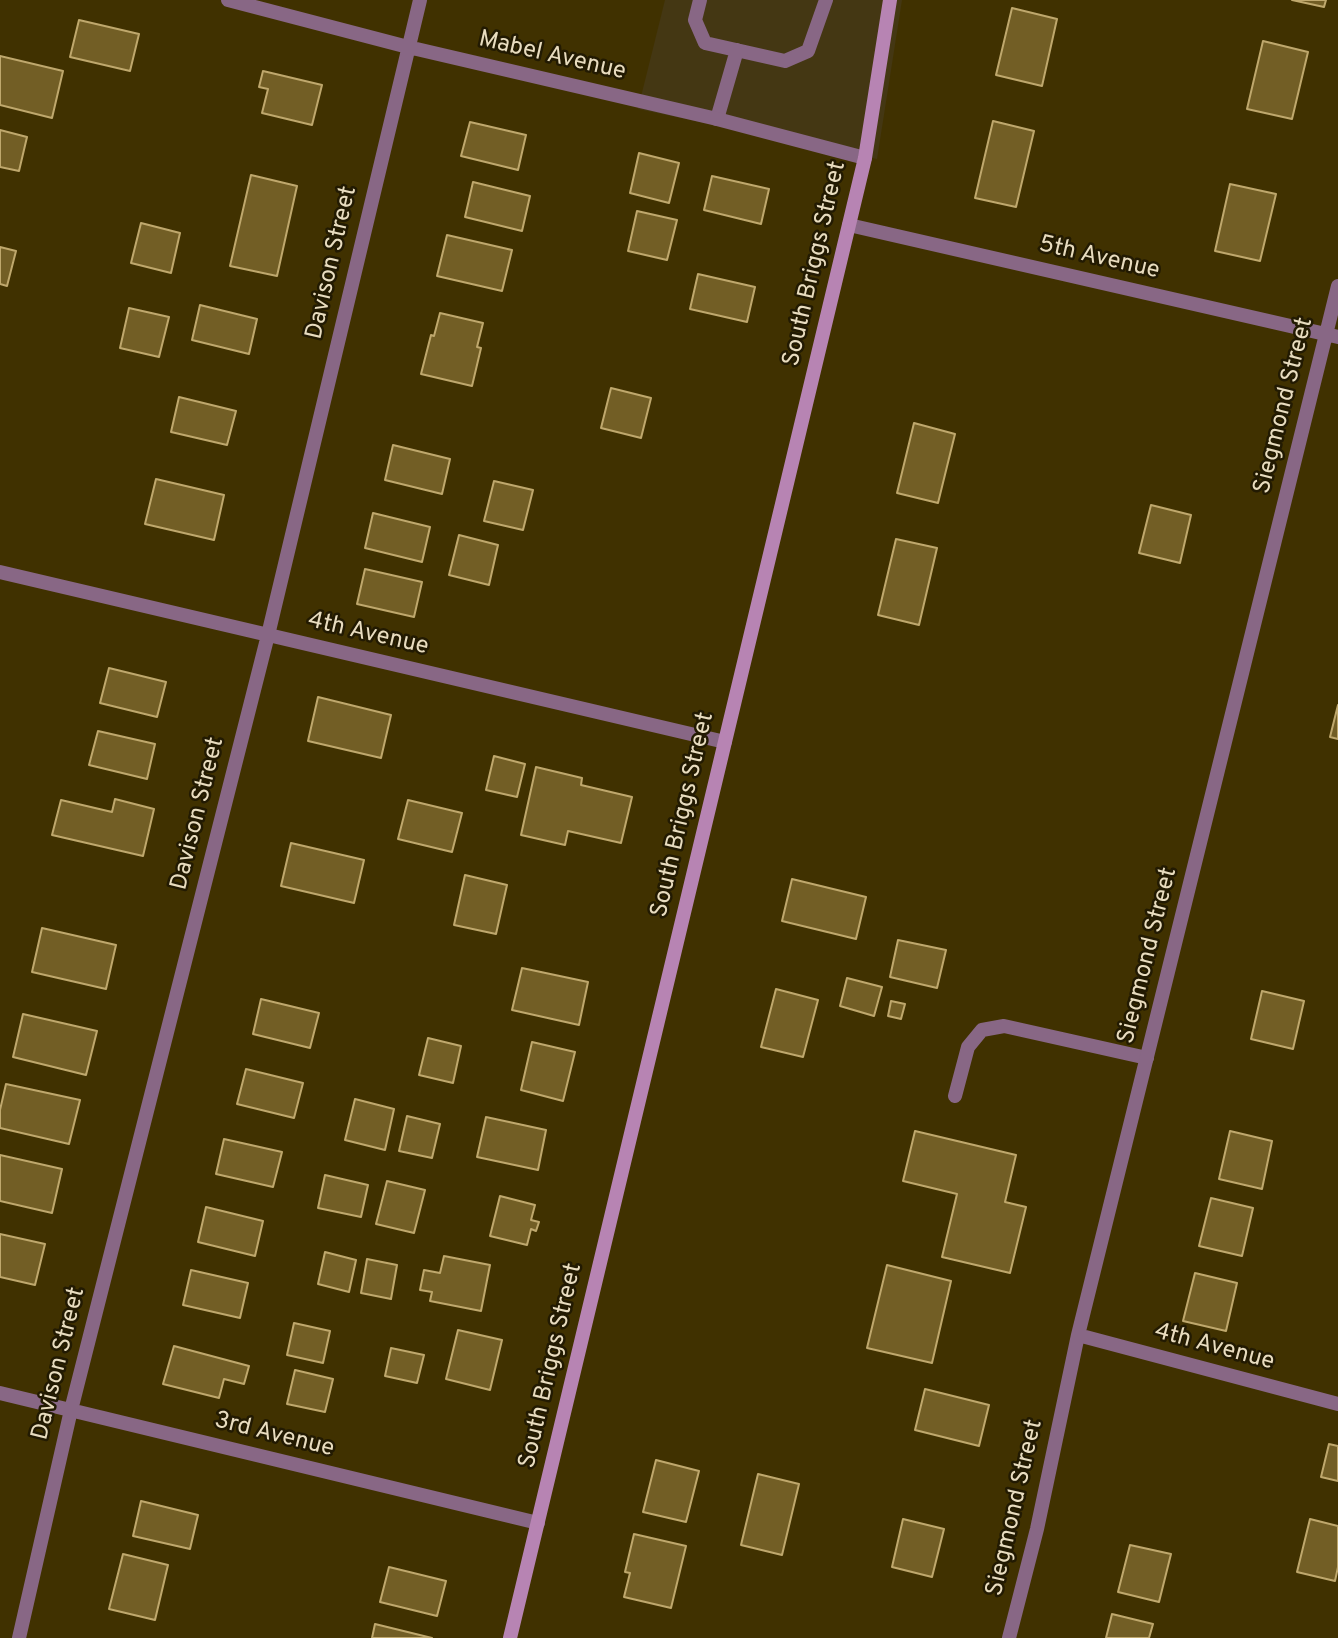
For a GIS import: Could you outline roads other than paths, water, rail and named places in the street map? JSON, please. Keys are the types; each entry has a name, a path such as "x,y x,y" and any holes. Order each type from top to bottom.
{"street":[{"name":"Mabel Avenue","path":"228,0 408,47 718,119 865,158"},
{"name":"Davison Street","path":"19,1638 71,1410 268,635 420,0"},
{"path":"700,0 695,20 705,43 785,61 808,51 825,0"},
{"name":"South Briggs Street","path":"510,1638 865,158 890,0"},
{"path":"718,119 737,50"},
{"name":"5th Avenue","path":"849,225 1332,336"},
{"name":"Siegmond Street","path":"1009,1638 1037,1529 1078,1335 1332,336 1338,286"},
{"name":"4th Avenue","path":"0,572 725,742"},
{"path":"954,1096 968,1047 982,1030 1004,1026 1147,1058"},
{"name":"4th Avenue","path":"1078,1335 1338,1404"},
{"name":"3rd Avenue","path":"0,1393 538,1523"}]}
